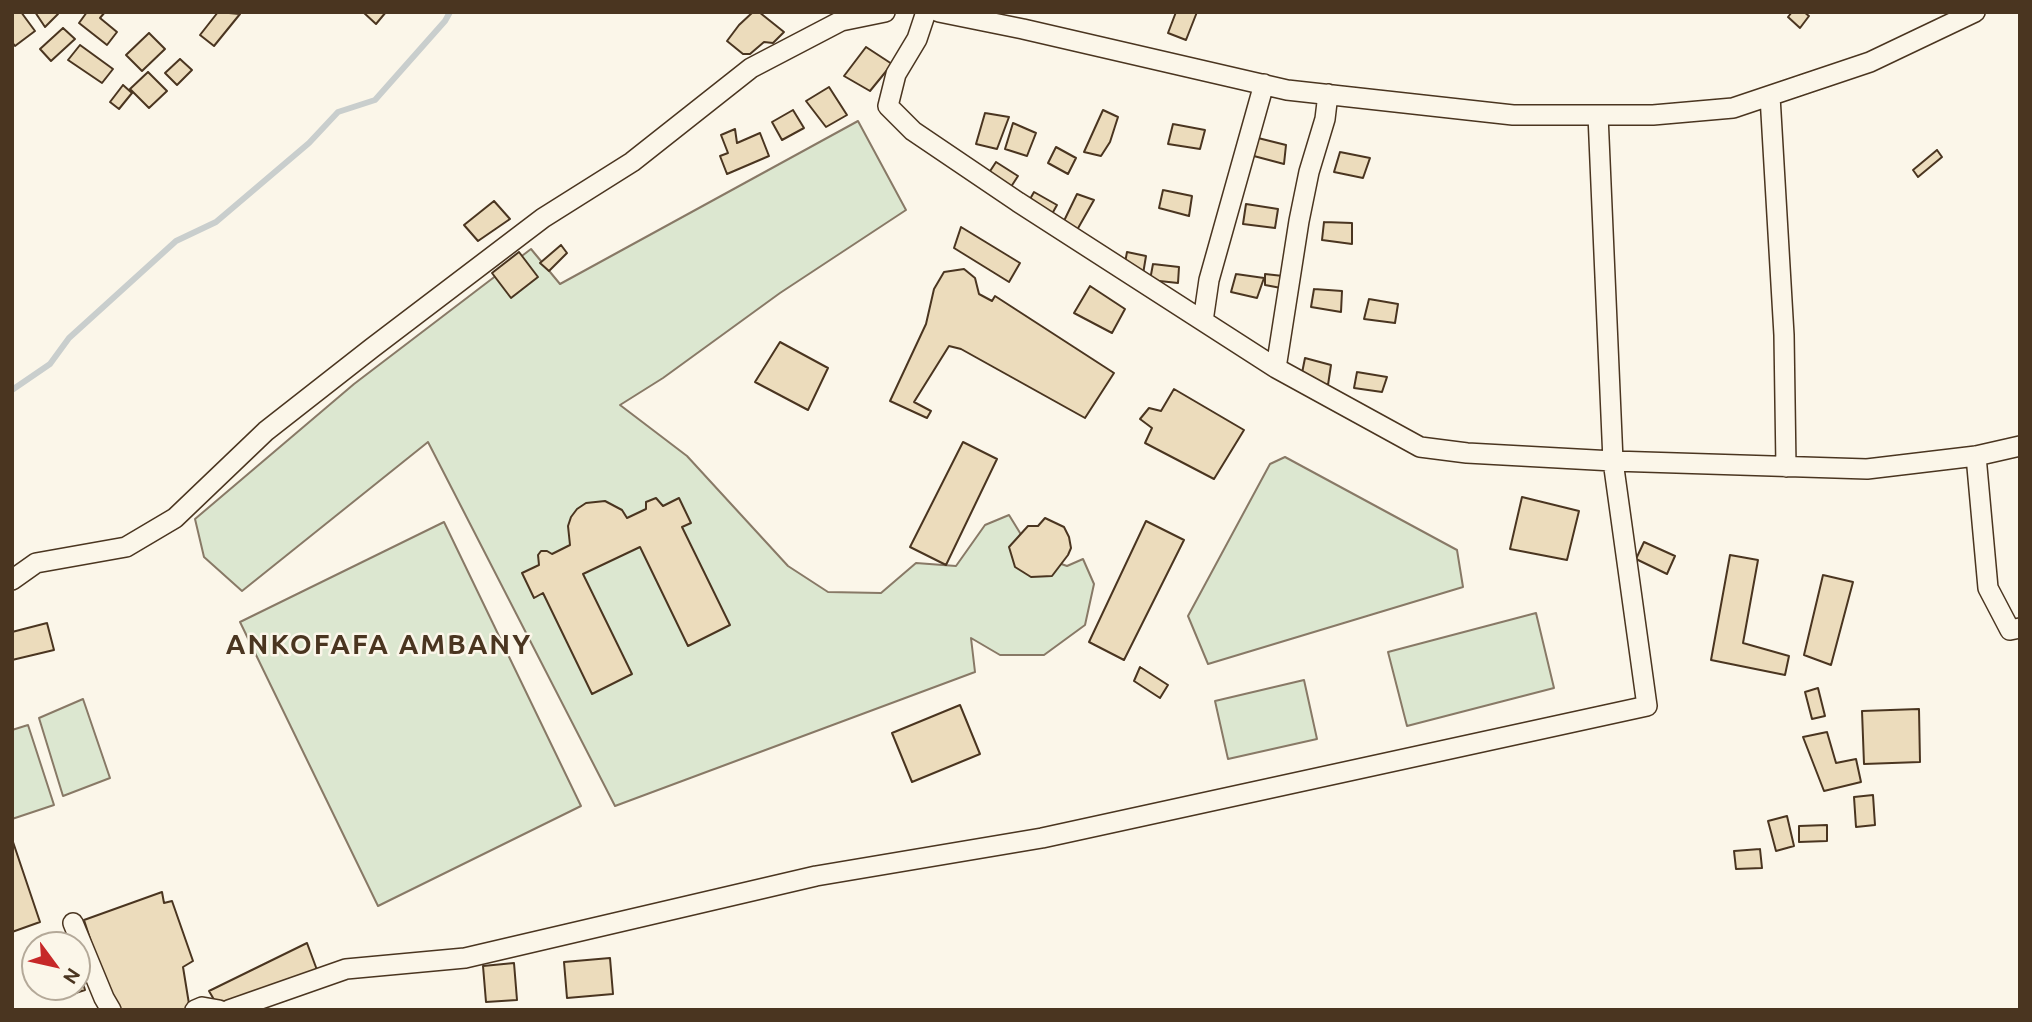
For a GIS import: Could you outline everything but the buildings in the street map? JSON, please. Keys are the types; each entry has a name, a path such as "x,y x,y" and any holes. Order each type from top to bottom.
{"street":[{"path":"12,579 36,563 125,547 175,518 266,431 372,348 543,218 632,162 751,68 841,21 885,12"},
{"path":"926,12 918,39 896,74 888,106 914,131 1018,202 1276,368 1420,447 1467,453 1613,461 1867,469 1976,456 2020,446"},
{"path":"939,12 1287,90 1513,115 1653,115 1733,108 1870,62 1975,12"},
{"path":"1202,321 1209,280 1264,84"},
{"path":"1276,368 1299,221 1309,172 1325,119 1328,94"},
{"path":"1770,96 1784,335 1786,467"},
{"path":"229,1010 346,969 465,958 816,876 1042,838 1647,706 1613,461 1598,115"},
{"path":"1976,456 1988,588 2010,630 2020,628"},
{"path":"73,923 111,1010"},
{"path":"195,1010 202,1007 219,1010"}],"green space":[{"path":"858,121 906,210 780,293 663,378 620,405 687,456 788,566 828,592 881,593 916,563 956,566 985,525 1009,515 1033,554 1067,566 1083,559 1094,584 1085,625 1044,655 1000,655 971,638 975,672 615,806 428,442 242,591 204,557 195,519 354,384 531,249 560,284"},
{"path":"1285,457 1457,550 1463,587 1208,664 1188,616 1270,464"},
{"path":"444,522 581,806 378,906 240,622"},
{"path":"1536,613 1554,688 1407,726 1388,652"},
{"path":"1304,680 1317,739 1228,759 1215,701"},
{"path":"83,699 110,778 63,796 39,718"},
{"path":"28,725 54,805 12,819 12,730"}],"waterway":[{"path":"12,390 50,364 69,338 176,241 216,222 309,143 338,112 375,100 450,12"}],"district":[{"name":"ANKOFAFA AMBANY","path":"379,645"}]}
